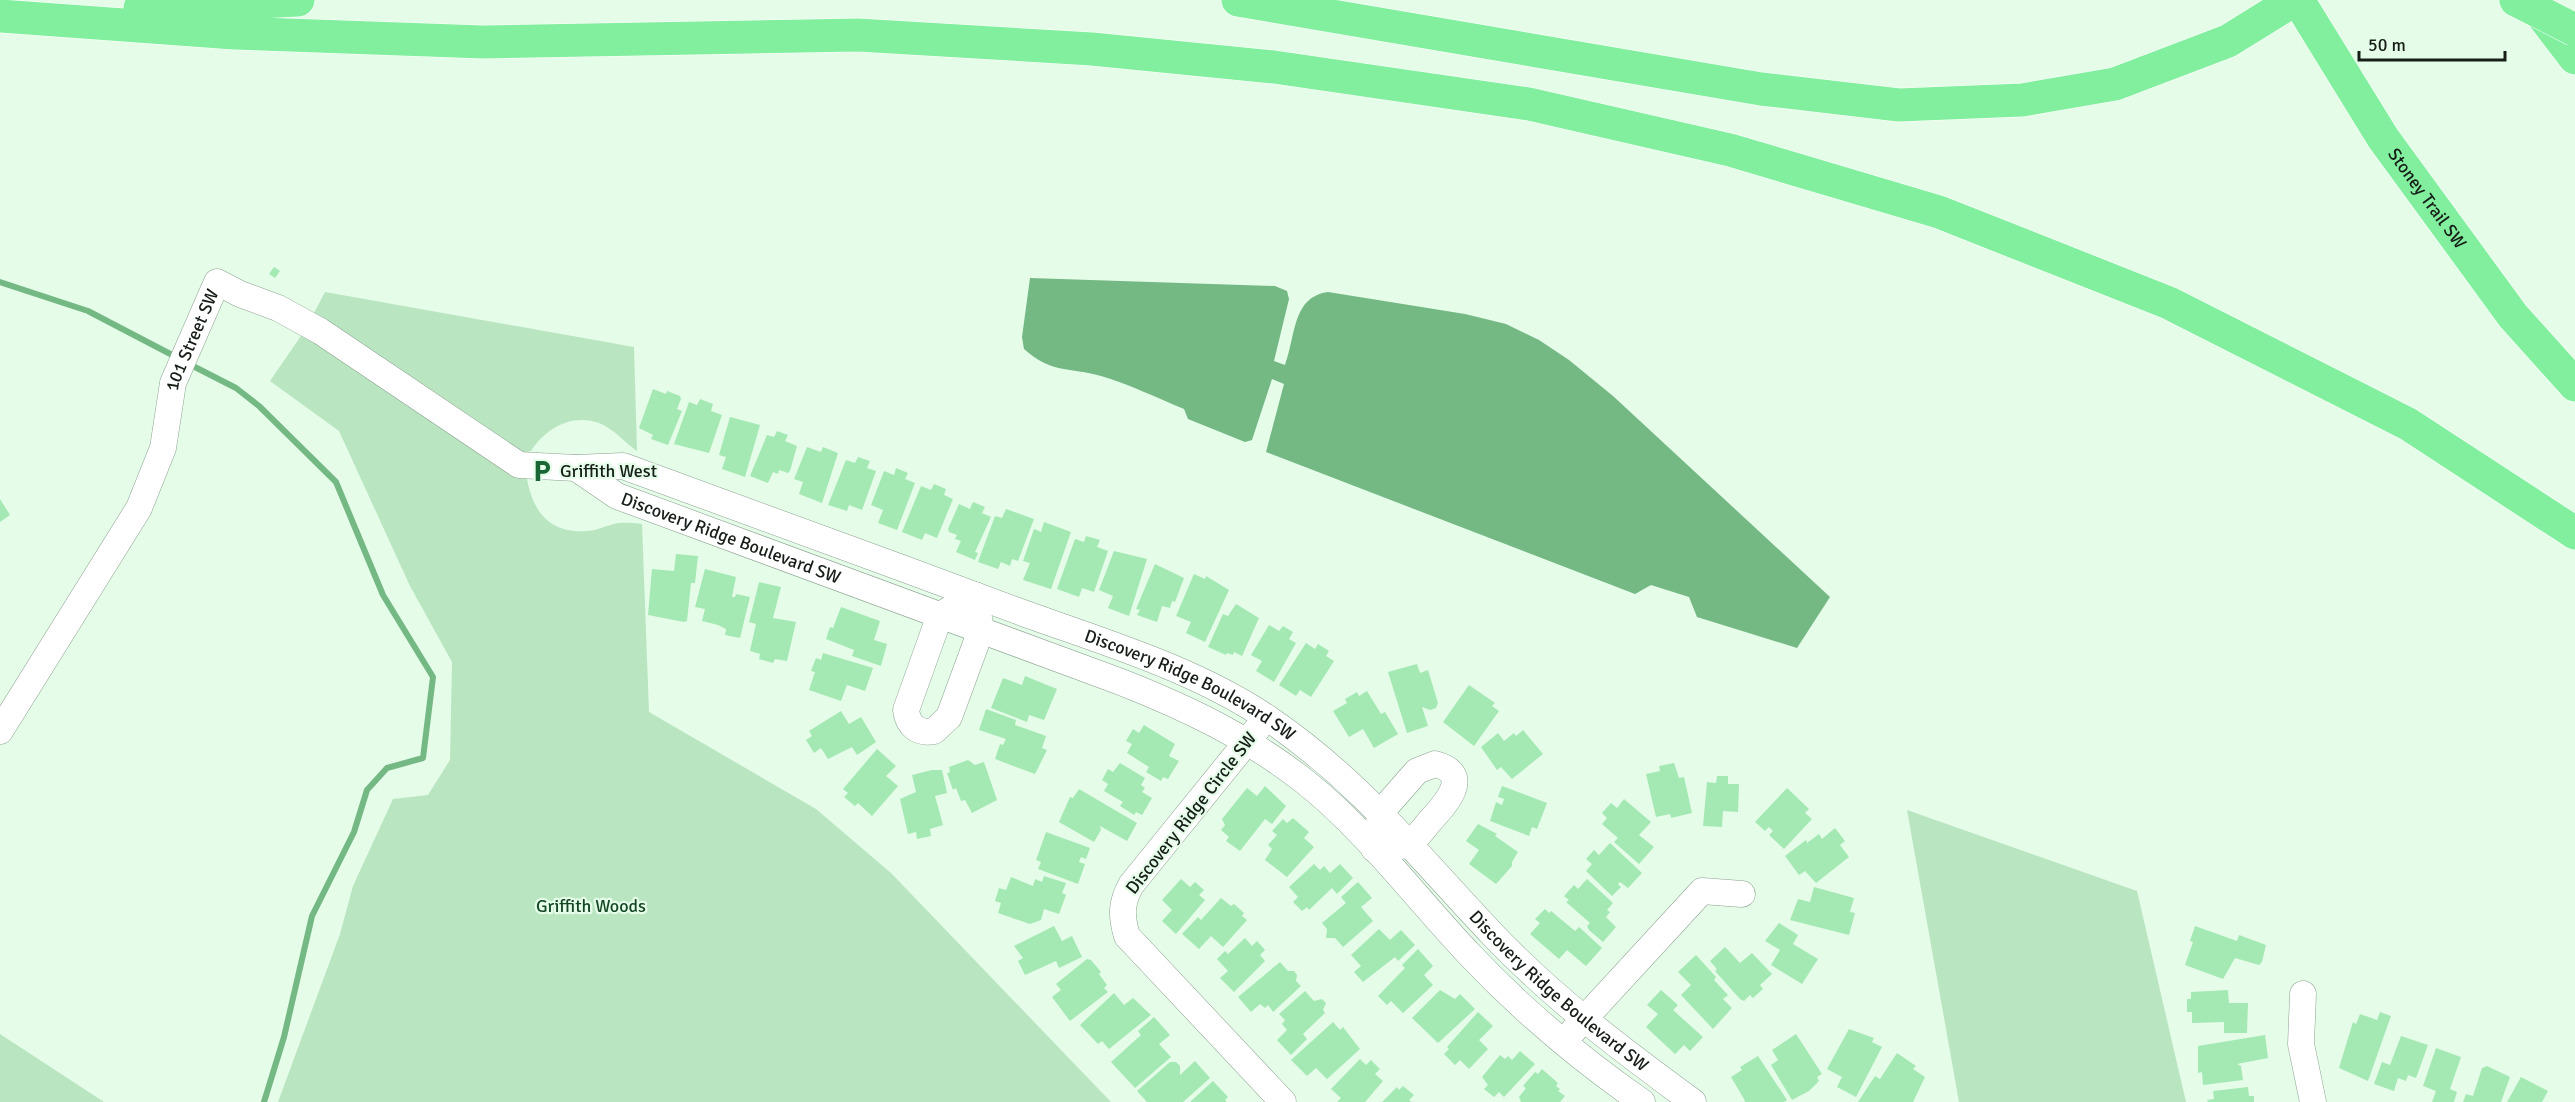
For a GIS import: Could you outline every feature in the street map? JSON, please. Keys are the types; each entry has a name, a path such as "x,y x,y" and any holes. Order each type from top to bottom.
{"highway":[{"path":"0,14 298,0"},
{"path":"1238,0 1761,89 1899,105 2022,100 2115,84 2229,41 2296,0"},
{"name":"Stoney Trail SW","path":"2296,0 2367,113 2512,316 2575,385"},
{"path":"2516,0 2575,30"},
{"path":"2530,0 2575,58"},
{"path":"0,14 234,33 483,42 858,34 1092,49 1251,65 1529,104 1730,150 1939,212 2169,303 2408,424 2575,533"}],"street":[{"name":"101 Street SW","path":"0,731 139,508 162,448 173,383 217,282 240,294 278,308 320,331 519,465 576,468"},
{"name":"Discovery Ridge Boulevard SW","path":"576,468 622,466 1184,673 1267,717 1336,769 1381,812 1492,934 1540,982 1583,1019 1693,1102"},
{"name":"Discovery Ridge Boulevard SW","path":"576,468 617,496 1187,708 1248,741 1306,783 1374,849 1470,955 1563,1042 1642,1102"},
{"path":"975,595 981,630 946,723 934,731 921,731 910,723 906,710 940,615 975,595"},
{"name":"Discovery Ridge Circle SW","path":"1267,717 1131,885 1124,898 1121,912 1127,936 1283,1102"},
{"path":"1435,764 1447,769 1454,781 1453,795 1410,844 1374,849 1381,812 1422,766 1435,764"},
{"path":"1563,1042 1702,891 1742,894"},
{"path":"2302,994 2301,1044 2314,1102"}],"green space":[{"path":"325,292 634,347 637,451 599,423 579,420 551,430 531,451 522,453 314,313"},
{"name":"Griffith Woods","path":"305,330 527,479 539,511 553,525 574,531 587,531 617,523 642,524 649,712 816,809 891,873 1111,1102 278,1102 340,934 353,886 393,799 428,795 450,760 452,662 410,586 339,431 270,381"},
{"path":"1907,810 2137,891 2186,1102 1959,1102"},
{"path":"0,1034 104,1102 0,1102"}],"shaded area":[{"path":"1030,278 1275,286 1287,291 1289,299 1274,361 1285,365 1301,310 1316,295 1328,292 1465,314 1506,324 1539,340 1569,360 1613,396 1830,597 1797,648 1697,617 1689,597 1651,585 1635,594 1266,452 1284,384 1272,379 1252,440 1245,442 1188,419 1184,409 1132,387 1090,373 1052,366 1024,349 1022,337"}],"building":[{"path":"274,267 280,271 275,278 269,274"},
{"path":"653,389 666,394 667,391 680,396 681,399 677,409 682,411 668,445 651,439 653,435 639,428"},
{"path":"700,399 713,404 711,411 722,415 709,453 674,444 689,402 697,405"},
{"path":"730,417 760,425 745,477 722,469 726,457 719,455"},
{"path":"777,431 788,435 785,441 797,446 790,471 788,473 779,470 778,474 773,472 768,483 750,476 767,435 774,437"},
{"path":"807,447 821,452 823,447 838,453 822,503 799,494 803,482 794,479"},
{"path":"858,457 870,461 867,468 876,471 862,510 849,505 847,511 828,505 846,460 855,463"},
{"path":"896,468 908,473 905,479 915,483 897,530 878,523 883,510 871,505 884,471 894,475"},
{"path":"934,484 946,489 944,495 953,499 937,538 925,533 922,540 902,532 921,486 931,490"},
{"path":"0,499 10,515 0,522"},
{"path":"973,502 985,507 982,513 991,517 975,552 978,553 975,560 956,552 961,541 955,539 957,535 949,532 948,529 959,504 970,509"},
{"path":"1006,509 1034,519 1018,561 1012,559 1010,566 1001,562 998,569 978,562 995,516 1002,518"},
{"path":"1044,522 1071,532 1051,589 1023,580 1030,563 1023,561 1034,529 1041,532"},
{"path":"1086,536 1100,540 1097,547 1108,551 1094,592 1082,588 1079,597 1057,589 1075,539 1084,542"},
{"path":"1114,551 1147,559 1129,616 1108,608 1113,596 1099,590"},
{"path":"676,554 698,556 695,583 691,583 687,621 684,622 648,615 652,569 674,571"},
{"path":"1155,564 1184,578 1175,602 1172,601 1170,608 1162,606 1157,622 1137,615 1140,610 1136,609"},
{"path":"705,569 736,577 732,597 736,594 750,597 740,638 725,635 726,629 702,621 705,609 695,607"},
{"path":"1194,574 1205,579 1206,576 1229,590 1205,642 1186,633 1191,622 1176,616"},
{"path":"759,582 781,587 773,618 796,622 787,661 775,659 773,663 759,659 760,654 750,651 756,624 749,622"},
{"path":"1236,604 1259,618 1242,656 1234,652 1233,655 1227,653 1226,655 1208,647 1223,614 1228,616"},
{"path":"841,607 880,621 874,640 887,644 881,666 852,656 854,650 826,639"},
{"path":"1269,625 1279,631 1283,626 1293,632 1289,639 1296,643 1274,682 1256,671 1262,661 1251,655"},
{"path":"1306,643 1315,649 1318,644 1329,651 1326,656 1334,661 1311,697 1300,690 1296,696 1279,685"},
{"path":"823,653 873,668 865,691 847,685 841,701 809,690 815,672 811,671 816,658 821,660"},
{"path":"1417,664 1420,673 1428,670 1438,703 1436,708 1430,710 1422,707 1428,726 1407,733 1388,672"},
{"path":"1025,676 1057,689 1044,720 1029,715 1027,722 991,708 1003,678 1022,685"},
{"path":"1469,685 1495,703 1492,706 1499,711 1474,746 1443,722"},
{"path":"1367,691 1381,714 1385,712 1398,734 1374,748 1363,729 1349,737 1333,711 1347,703 1345,699 1357,692 1359,696"},
{"path":"986,709 1016,720 1015,725 1046,736 1042,748 1047,750 1035,774 995,759 1000,744 1003,745 1006,739 979,730"},
{"path":"841,711 849,724 861,717 876,742 857,755 852,747 828,759 821,748 814,753 806,740 812,736 809,731"},
{"path":"1144,725 1175,744 1169,756 1179,761 1168,779 1163,777 1161,781 1146,772 1149,767 1127,753 1132,744 1126,741 1133,729 1139,733"},
{"path":"1523,730 1543,754 1512,779 1501,767 1497,770 1481,747 1498,733 1504,741 1514,733 1516,736"},
{"path":"877,749 896,766 886,776 898,786 872,816 858,803 855,806 844,797 848,793 843,789"},
{"path":"968,760 975,765 984,762 997,800 972,813 965,800 961,801 956,788 953,790 947,773 950,772 949,767"},
{"path":"1120,763 1145,778 1141,785 1145,788 1142,792 1152,798 1142,815 1136,812 1134,815 1120,806 1123,802 1104,791 1108,784 1102,780 1108,769 1113,772"},
{"path":"1674,763 1679,778 1684,777 1692,813 1671,818 1670,814 1656,817 1646,774 1660,771 1659,766"},
{"path":"942,770 947,793 935,796 943,825 930,829 931,836 917,839 916,832 908,834 900,799 916,792 912,775"},
{"path":"1717,776 1728,776 1728,784 1739,784 1738,812 1723,811 1722,827 1703,826 1707,782 1716,783"},
{"path":"1265,786 1286,806 1272,824 1265,819 1240,851 1226,841 1229,837 1221,830 1225,825 1222,819 1247,788 1257,796"},
{"path":"1502,786 1547,803 1537,829 1532,827 1529,836 1490,821 1496,802 1502,805 1504,799 1498,797"},
{"path":"1787,788 1809,809 1805,813 1812,819 1784,849 1769,835 1773,831 1769,827 1765,831 1755,822"},
{"path":"1079,789 1137,823 1127,841 1100,826 1101,830 1094,842 1059,822 1070,797 1073,798"},
{"path":"1624,799 1651,822 1639,835 1654,847 1639,864 1614,842 1618,838 1602,824 1607,818 1602,813 1611,803 1617,808"},
{"path":"1293,818 1309,832 1304,838 1314,847 1287,877 1265,860 1272,849 1268,845 1277,835 1272,831 1283,819 1287,823"},
{"path":"1478,824 1497,834 1495,836 1518,852 1512,866 1496,884 1469,864 1479,850 1466,841"},
{"path":"1835,828 1845,841 1840,845 1849,857 1816,883 1805,871 1799,875 1785,856 1806,840 1807,843 1819,834 1822,839"},
{"path":"1046,832 1090,848 1086,859 1081,857 1079,862 1085,864 1078,884 1038,869 1041,862 1036,860"},
{"path":"1610,843 1642,873 1628,888 1620,882 1618,884 1621,887 1612,896 1586,871 1592,864 1586,859 1594,850 1599,855"},
{"path":"1314,864 1320,870 1324,866 1330,873 1340,864 1353,878 1337,894 1332,888 1309,910 1307,907 1302,911 1293,902 1298,897 1289,887"},
{"path":"1044,876 1066,883 1062,893 1066,895 1059,914 1044,909 1041,920 1030,924 998,913 1001,903 995,901 999,888 1006,890 1011,877 1033,886 1035,879 1042,882"},
{"path":"1181,879 1190,887 1195,882 1204,890 1199,895 1205,900 1176,934 1162,921 1172,910 1162,900"},
{"path":"1587,879 1613,903 1607,910 1610,912 1606,917 1616,927 1603,942 1589,930 1587,926 1590,923 1566,902 1569,900 1564,896 1574,885 1578,889"},
{"path":"1358,882 1372,898 1361,907 1373,921 1343,947 1335,938 1326,938 1327,929 1322,923 1346,903 1341,897"},
{"path":"1814,887 1854,898 1850,912 1855,913 1849,935 1790,920 1798,899 1810,902"},
{"path":"1221,898 1231,906 1234,904 1244,913 1242,916 1247,920 1223,947 1211,936 1199,949 1182,934 1198,917 1201,920"},
{"path":"1545,909 1549,913 1551,911 1575,931 1579,927 1602,948 1586,966 1567,950 1559,959 1530,934 1540,923 1535,919"},
{"path":"1779,923 1798,935 1793,944 1818,959 1802,984 1771,965 1780,950 1765,941"},
{"path":"1054,926 1062,941 1072,936 1082,957 1059,968 1056,961 1025,975 1018,961 1023,958 1014,946"},
{"path":"2195,926 2237,941 2239,935 2266,945 2262,962 2259,965 2235,958 2223,979 2185,965 2193,942 2190,941"},
{"path":"1379,929 1390,940 1401,930 1415,945 1398,961 1395,957 1363,982 1354,972 1361,966 1351,955"},
{"path":"1245,938 1252,946 1257,941 1265,950 1260,955 1265,961 1234,992 1220,978 1228,971 1217,959 1225,951 1228,954"},
{"path":"1725,947 1740,963 1752,953 1772,974 1760,985 1763,989 1753,998 1750,995 1744,1001 1740,999 1715,971 1717,969 1710,961"},
{"path":"1418,949 1433,966 1424,975 1433,985 1403,1013 1391,1001 1387,1005 1378,996 1405,968 1402,965"},
{"path":"1696,955 1716,977 1714,980 1728,995 1723,999 1732,1008 1713,1029 1681,995 1691,985 1678,972"},
{"path":"1087,959 1091,960 1101,972 1099,974 1107,985 1104,988 1108,992 1070,1021 1052,997 1061,990 1056,984"},
{"path":"1280,962 1288,971 1294,971 1297,975 1296,981 1301,986 1273,1012 1268,1005 1265,1008 1260,1004 1251,1012 1238,997"},
{"path":"1440,990 1455,999 1460,994 1475,1009 1438,1043 1412,1018"},
{"path":"1661,990 1678,1005 1673,1010 1703,1037 1690,1051 1684,1045 1675,1054 1646,1027 1658,1014 1647,1005"},
{"path":"2228,990 2229,1003 2248,1003 2247,1033 2224,1033 2224,1022 2192,1023 2192,1012 2187,1012 2187,999 2191,999 2191,992"},
{"path":"1305,991 1314,1001 1322,999 1326,1003 1323,1010 1325,1013 1303,1034 1307,1039 1291,1055 1277,1040 1287,1030 1282,1024 1285,1020 1279,1014"},
{"path":"1114,993 1124,1005 1133,998 1151,1015 1109,1049 1102,1041 1098,1044 1080,1025"},
{"path":"1478,1012 1493,1026 1479,1040 1488,1049 1469,1069 1460,1060 1455,1065 1444,1054 1449,1049 1447,1047"},
{"path":"2380,1012 2391,1016 2368,1081 2339,1068 2353,1022 2356,1024 2360,1014 2377,1020"},
{"path":"1154,1017 1170,1035 1159,1044 1171,1057 1135,1088 1111,1062 1141,1035 1138,1031"},
{"path":"1333,1022 1340,1030 1343,1027 1360,1049 1327,1079 1316,1068 1307,1076 1291,1060"},
{"path":"1849,1029 1874,1038 1872,1042 1882,1047 1856,1097 1837,1087 1842,1077 1827,1069"},
{"path":"1796,1034 1822,1074 1817,1077 1819,1081 1809,1091 1792,1100 1771,1065 1778,1060 1772,1050"},
{"path":"2265,1035 2268,1058 2237,1064 2241,1066 2243,1080 2203,1085 2202,1072 2198,1073 2198,1046"},
{"path":"2401,1036 2428,1045 2416,1078 2408,1075 2406,1081 2398,1078 2394,1091 2374,1084 2382,1062 2390,1065"},
{"path":"2436,1048 2461,1057 2450,1089 2457,1092 2454,1102 2432,1102 2436,1091 2423,1086"},
{"path":"1520,1051 1535,1064 1504,1097 1499,1092 1494,1097 1484,1089 1488,1085 1482,1077 1500,1055 1505,1059 1508,1056 1512,1060"},
{"path":"1897,1053 1916,1066 1913,1069 1925,1077 1913,1102 1858,1102 1875,1076 1880,1079"},
{"path":"1758,1056 1787,1100 1784,1102 1745,1102 1731,1077 1742,1070 1740,1067"},
{"path":"1360,1059 1366,1065 1371,1060 1380,1069 1375,1074 1383,1081 1365,1102 1337,1102 1341,1098 1331,1089"},
{"path":"1195,1061 1210,1078 1183,1102 1147,1102 1137,1091 1170,1062 1176,1062 1180,1066 1180,1075"},
{"path":"2487,1066 2510,1077 2501,1102 2463,1102 2466,1094 2473,1096 2482,1068"},
{"path":"1542,1069 1558,1083 1556,1086 1560,1089 1558,1091 1565,1096 1560,1102 1521,1102 1519,1097 1526,1088 1523,1086 1535,1072 1538,1074"},
{"path":"2521,1077 2548,1091 2542,1102 2507,1102"},
{"path":"1213,1081 1228,1097 1225,1100 1227,1102 1190,1102"},
{"path":"1403,1086 1414,1095 1409,1100 1412,1102 1382,1102 1397,1087 1399,1090"},
{"path":"2248,1087 2249,1096 2254,1096 2254,1102 2208,1102 2207,1100 2214,1099 2213,1091"}],"waterway":[{"path":"0,282 88,311 178,358"},
{"path":"187,363 236,388 259,406 336,482 383,595 433,677 423,758 387,768 367,790 354,832 312,916 284,1037 264,1102"}],"place":[{"name":"Griffith West","path":"542,471"}]}
